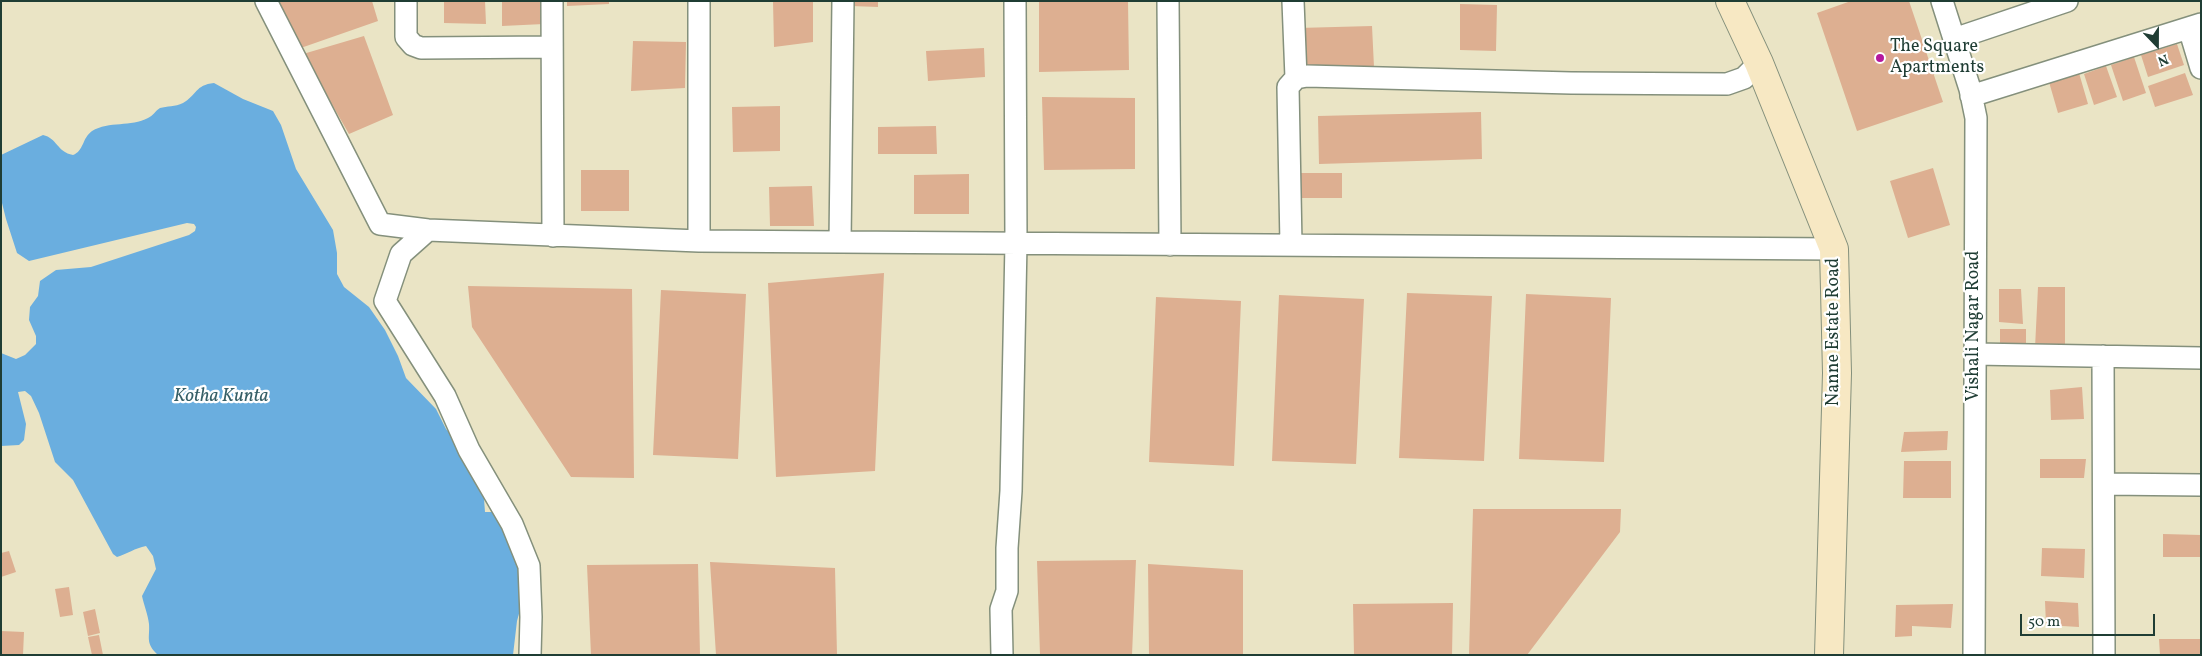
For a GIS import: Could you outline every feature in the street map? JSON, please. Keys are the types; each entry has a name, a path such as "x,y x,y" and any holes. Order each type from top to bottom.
{"street":[{"path":"266,1 380,224 428,230 699,241 1834,249"},
{"path":"406,1 406,37 413,44 421,48 551,47"},
{"path":"552,1 553,236"},
{"path":"698,1 699,241"},
{"path":"840,242 844,1"},
{"path":"1002,655 1001,609 1007,591 1016,244 1015,1"},
{"path":"1168,1 1170,245"},
{"path":"1293,1 1296,78"},
{"name":"Nanne Estate Road","path":"1730,1 1760,63 1834,249 1837,373 1829,655"},
{"name":"Vishali Nagar Road","path":"1942,1 1972,96 1976,118 1974,655"},
{"path":"1954,39 2067,1"},
{"path":"1972,96 2195,26 2201,68"},
{"path":"1291,245 1288,87 1296,78 1306,76 1571,83 1727,84 1744,78 1760,63"},
{"path":"428,230 401,254 385,301 445,396 469,450 512,524 528,566 531,617 530,655"},
{"path":"1975,354 2201,358"},
{"path":"2104,356 2104,655"},
{"path":"2105,484 2201,485"},
{"path":"1007,591 1015,610 1016,655"}],"water":[{"name":"Kotha Kunta","path":"214,83 243,99 273,111 281,125 296,169 333,230 337,253 337,274 344,287 369,307 385,330 406,378 436,409 446,429 454,438 483,486 485,512 497,512 514,528 523,599 517,621 513,655 158,655 150,644 148,621 142,596 156,569 153,556 146,546 117,557 113,554 73,480 55,462 39,413 31,396 25,391 18,392 26,424 24,440 19,445 1,446 1,353 16,359 25,355 36,344 36,336 29,320 30,307 38,296 40,281 56,270 91,267 189,235 195,231 196,227 194,224 187,223 29,261 17,253 6,219 1,199 1,155 43,135 51,139 64,151 73,155 79,151 86,137 92,131 106,126 141,121 150,117 160,108 183,103 203,86"}],"building":[{"path":"272,1 372,1 378,21 295,50"},
{"path":"444,1 485,1 486,24 444,23"},
{"path":"502,1 544,1 544,24 502,26"},
{"path":"567,1 609,1 609,4 567,6"},
{"path":"773,1 813,1 813,42 774,47"},
{"path":"851,1 878,1 878,7 851,6"},
{"path":"1039,1 1128,1 1129,70 1039,72"},
{"name":"The Square Apartments","path":"1851,1 1909,1 1943,102 1857,131 1817,13"},
{"path":"1460,4 1497,5 1496,51 1460,50"},
{"path":"1372,26 1374,67 1301,69 1298,28"},
{"path":"364,36 393,115 349,134 303,54"},
{"path":"633,41 686,42 685,88 631,91"},
{"path":"2177,44 2184,65 2148,77 2141,55"},
{"path":"984,48 985,77 928,81 926,51"},
{"path":"2134,57 2146,93 2123,101 2111,65"},
{"path":"2106,66 2117,97 2094,105 2084,74"},
{"path":"2079,73 2088,104 2058,113 2049,82"},
{"path":"2185,73 2193,95 2155,107 2148,86"},
{"path":"1042,97 1135,98 1135,169 1044,170"},
{"path":"780,106 780,151 733,152 732,107"},
{"path":"1481,112 1482,159 1319,164 1318,116"},
{"path":"936,126 937,154 878,154 878,127"},
{"path":"1933,168 1950,225 1908,238 1890,181"},
{"path":"581,170 629,170 629,211 581,211"},
{"path":"1300,173 1342,173 1342,198 1301,198"},
{"path":"969,174 969,214 914,214 914,175"},
{"path":"812,186 814,226 770,226 769,187"},
{"path":"884,273 875,471 776,477 768,283"},
{"path":"468,286 632,289 634,478 571,477 472,327"},
{"path":"2038,287 2065,287 2065,347 2035,348"},
{"path":"1999,289 2021,289 2023,324 1999,322"},
{"path":"661,290 746,294 738,459 653,455"},
{"path":"1407,293 1492,296 1484,461 1399,458"},
{"path":"1526,294 1611,298 1604,462 1519,459"},
{"path":"1279,295 1364,299 1356,464 1272,461"},
{"path":"1156,297 1241,301 1234,466 1149,462"},
{"path":"2000,329 2026,329 2026,346 2000,345"},
{"path":"2082,387 2084,419 2051,420 2050,390"},
{"path":"1948,431 1947,450 1901,452 1904,432"},
{"path":"2040,459 2086,459 2084,478 2040,478"},
{"path":"1904,461 1951,461 1951,498 1903,498"},
{"path":"1473,509 1621,509 1620,532 1527,655 1469,655"},
{"path":"2163,534 2201,535 2201,557 2163,557"},
{"path":"2042,548 2085,549 2084,578 2041,576"},
{"path":"9,551 16,572 1,577 1,553"},
{"path":"1136,560 1132,655 1040,655 1037,561"},
{"path":"710,562 835,568 837,655 716,655"},
{"path":"698,564 700,655 591,655 587,565"},
{"path":"1148,564 1243,570 1243,655 1149,655"},
{"path":"69,587 73,615 60,617 55,589"},
{"path":"2045,601 2078,603 2079,627 2046,625"},
{"path":"1453,603 1452,655 1354,655 1353,604"},
{"path":"1953,604 1951,628 1912,626 1912,636 1895,637 1896,605"},
{"path":"95,609 100,633 88,636 83,612"},
{"path":"1,631 24,632 23,655 1,655"},
{"path":"99,635 103,655 92,655 88,637"},
{"path":"2159,639 2201,639 2201,655 2160,655"}],"place":[{"name":"The Square Apartments","path":"1880,58"}]}
